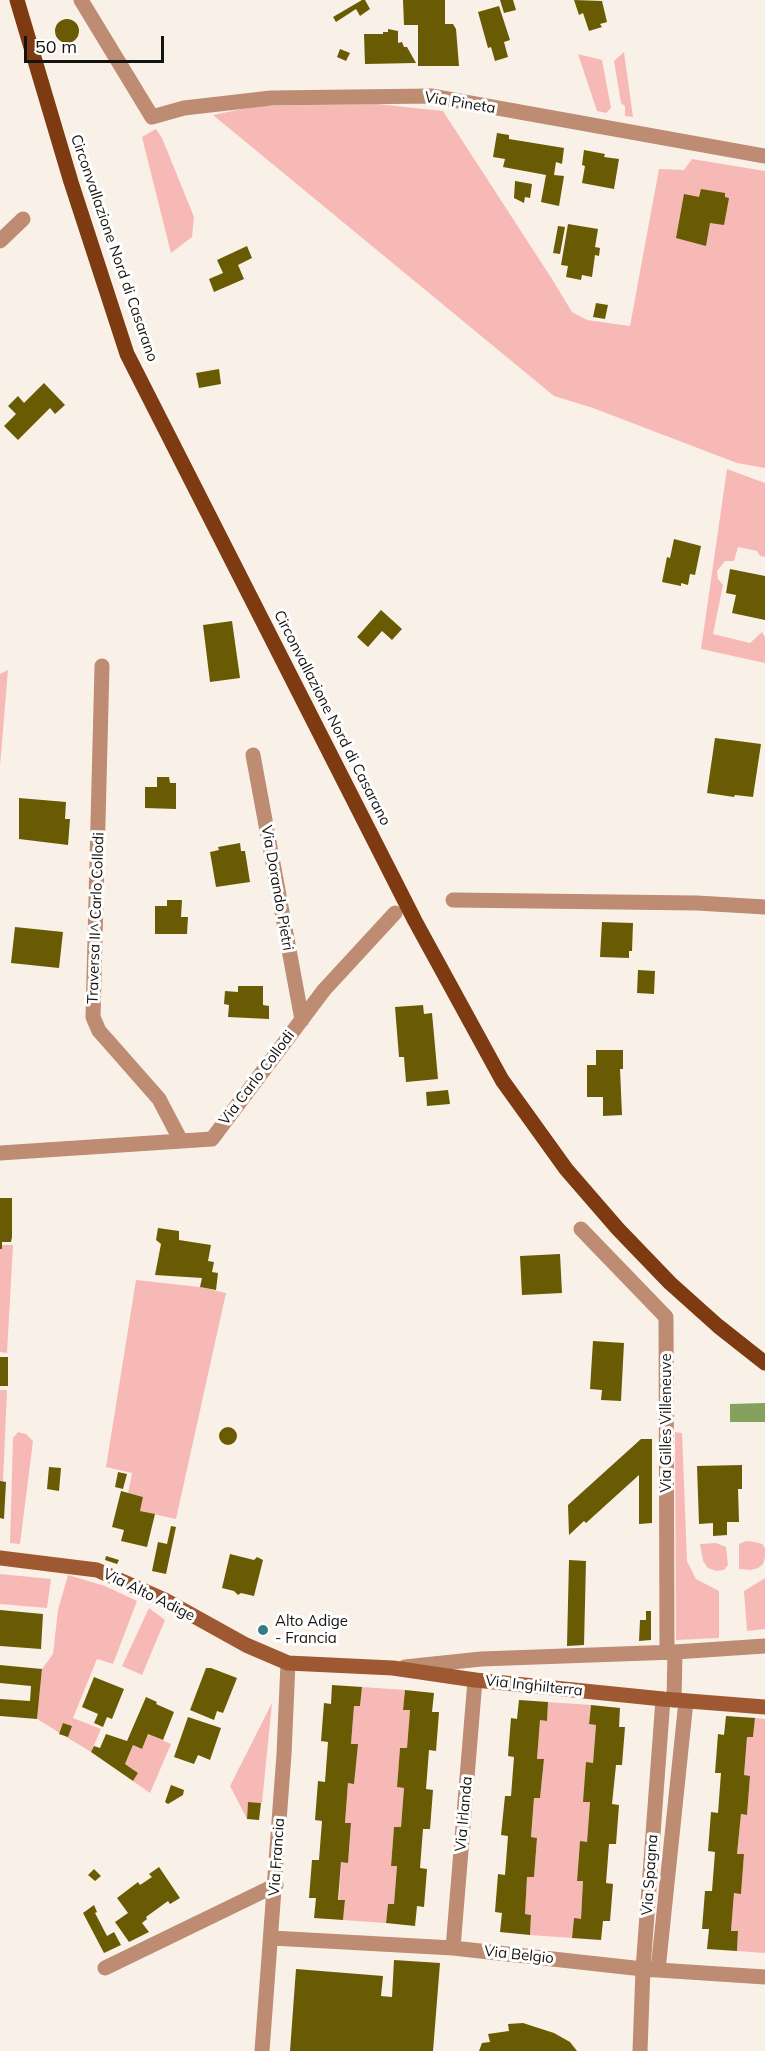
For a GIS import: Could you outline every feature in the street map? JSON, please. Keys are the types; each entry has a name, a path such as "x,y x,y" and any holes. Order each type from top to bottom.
{"main road":[{"name":"Circonvallazione Nord di Casarano","path":"17,0 71,182 127,354 415,921 502,1080 566,1169 618,1229 670,1283 765,1363"}],"street":[{"name":"Via Pineta","path":"81,0 152,117 184,108 271,98 430,96 765,156"},
{"path":"0,241 23,219"},
{"name":"Traversa II^ Carlo Collodi","path":"102,666 93,1017 99,1031 159,1099 181,1141"},
{"name":"Via Dorando Pietri","path":"253,755 302,1020"},
{"path":"453,900 697,903 765,907"},
{"name":"Via Carlo Collodi","path":"0,1153 212,1139 324,990 395,913"},
{"name":"Via Gilles Villeneuve","path":"581,1229 666,1317 671,1652"},
{"name":"Via Alto Adige","path":"0,1558 97,1570 165,1600 246,1645 288,1663"},
{"name":"Via Inghilterra","path":"393,1668 481,1659 765,1646"},
{"path":"671,1652 674,1700"},
{"name":"Via Inghilterra","path":"288,1663 393,1668 475,1680 765,1707"},
{"name":"Via Francia","path":"262,2051 276,1885 288,1663"},
{"name":"Via Irlanda","path":"453,1948 475,1680"},
{"name":"Via Spagna","path":"651,1969 674,1700"},
{"name":"Via Spagna","path":"640,2051 651,1969 674,1700"},
{"path":"105,1968 276,1885"},
{"name":"Via Belgio","path":"272,1938 453,1948 651,1969 765,1977"}],"shaded area":[{"path":"624,52 633,117 625,116 625,106 621,103 614,61"},
{"path":"578,54 602,60 611,108 606,113 597,111"},
{"path":"377,104 443,111 572,312 587,320 630,326 659,169 684,170 692,159 765,171 765,468 737,463 593,408 554,396 213,115 257,106"},
{"path":"156,129 162,138 194,217 192,237 171,253 142,137"},
{"path":"727,469 765,483 765,557 760,556 757,551 738,547 734,561 725,561 717,571 718,579 723,585 713,634 750,643 762,632 765,637 765,663 701,649"},
{"path":"8,670 0,766 0,674"},
{"path":"0,1245 13,1245 7,1353 0,1352"},
{"path":"136,1280 200,1287 226,1293 176,1519 140,1511 143,1497 128,1493 132,1473 106,1467"},
{"path":"0,1390 7,1390 3,1482 0,1482"},
{"path":"765,1403 765,1422 730,1422 730,1404"},
{"path":"18,1432 26,1434 33,1441 20,1544 10,1543 13,1438"},
{"path":"675,1432 682,1433 687,1561 696,1579 719,1591 719,1638 676,1640"},
{"path":"746,1541 762,1544 765,1548 763,1564 758,1568 739,1569 739,1544"},
{"path":"716,1543 726,1547 728,1565 724,1570 716,1571 708,1568 703,1561 700,1544"},
{"path":"0,1574 51,1579 47,1608 0,1604"},
{"path":"68,1575 105,1586 137,1601 113,1664 97,1659 73,1718 101,1729 91,1752 37,1719 42,1669 53,1654 58,1610"},
{"path":"765,1578 765,1629 747,1631 744,1591"},
{"path":"149,1608 165,1620 142,1675 122,1666"},
{"path":"362,1687 405,1690 403,1709 410,1710 407,1748 400,1748 397,1787 404,1788 401,1827 394,1827 391,1866 397,1866 394,1904 388,1904 386,1923 343,1920 345,1901 339,1900 341,1862 348,1862 351,1824 345,1823 348,1783 354,1783 357,1745 351,1744 354,1706 360,1706"},
{"path":"548,1702 591,1705 589,1724 596,1725 593,1763 583,1802 590,1802 587,1842 580,1842 577,1880 583,1881 581,1919 574,1919 572,1938 530,1935 531,1915 525,1914 527,1877 534,1877 537,1838 531,1837 534,1798 540,1798 544,1759 537,1759 540,1720 547,1721"},
{"path":"272,1703 262,1803 248,1802 247,1819 230,1786"},
{"path":"755,1718 765,1719 765,1953 737,1951 738,1932 731,1931 734,1893 741,1893 744,1855 737,1854 741,1814 747,1815 750,1776 744,1775 747,1737 753,1737"},
{"path":"148,1734 171,1744 150,1793 133,1781 138,1773 125,1764 133,1745 142,1749"}],"building":[{"path":"365,0 370,9 360,16 356,9 336,22 333,17"},
{"path":"403,0 445,0 445,24 453,24 456,29 459,66 418,66 418,25 404,25"},
{"path":"500,0 513,0 516,10 504,13"},
{"path":"574,0 602,1 607,22 600,24 602,27 589,31 583,13 579,15"},
{"path":"499,6 510,40 504,42 508,57 495,61 491,47 488,48 478,12"},
{"path":"67,19 75,23 79,31 75,39 67,43 59,39 55,31 59,23"},
{"path":"388,29 398,31 398,43 402,42 404,47 407,47 416,63 365,64 364,34 383,34 383,32 388,32"},
{"path":"340,49 350,53 346,61 337,57"},
{"path":"497,133 509,135 509,139 564,148 562,164 556,162 554,175 564,176 559,206 541,202 546,175 503,167 505,159 493,157"},
{"path":"584,150 619,159 614,189 582,183 585,166 582,165"},
{"path":"515,181 532,184 530,198 525,197 524,203 514,198"},
{"path":"701,189 725,193 725,197 729,198 724,225 710,223 706,246 676,238 684,194 699,197"},
{"path":"568,224 598,229 595,247 600,248 599,256 595,255 592,277 582,275 581,280 566,277 568,266 561,265"},
{"path":"558,226 565,227 560,254 553,253"},
{"path":"247,246 252,258 238,265 244,279 214,292 209,279 223,273 217,260"},
{"path":"596,303 608,305 605,319 593,317"},
{"path":"219,369 221,384 199,388 196,373"},
{"path":"44,383 65,405 55,414 50,408 18,440 4,426 16,414 8,406 18,396 24,403"},
{"path":"674,539 701,546 695,575 690,574 688,585 662,582 667,557 670,558"},
{"path":"730,569 765,576 765,620 732,613 736,595 726,593"},
{"path":"381,610 402,629 392,640 382,631 368,647 357,637"},
{"path":"232,621 240,678 210,682 203,625"},
{"path":"715,738 761,744 753,797 707,793"},
{"path":"157,777 169,777 170,783 176,783 176,809 145,808 145,787 157,787"},
{"path":"19,798 66,802 65,819 70,819 68,845 19,839"},
{"path":"240,843 241,851 245,851 250,882 216,887 210,852 219,850 218,847"},
{"path":"167,900 182,900 181,917 188,917 187,934 155,934 155,906 167,906"},
{"path":"602,922 633,923 632,951 629,951 629,958 600,957"},
{"path":"15,927 63,932 59,968 11,963"},
{"path":"638,970 655,971 654,994 637,993"},
{"path":"238,986 263,986 263,1005 269,1006 269,1019 228,1017 229,1005 224,1004 225,991 238,992"},
{"path":"423,1005 424,1014 432,1013 438,1079 406,1082 404,1057 399,1057 395,1007"},
{"path":"596,1050 623,1050 623,1069 620,1069 622,1115 603,1116 603,1097 587,1097 587,1065 596,1065"},
{"path":"448,1090 450,1104 427,1106 426,1092"},
{"path":"0,1198 12,1198 12,1237 11,1242 2,1242 2,1249 0,1249"},
{"path":"158,1228 179,1231 179,1240 211,1245 208,1261 214,1262 212,1272 218,1273 216,1290 200,1287 202,1278 155,1275 161,1244 156,1240"},
{"path":"560,1254 562,1293 522,1295 520,1256"},
{"path":"593,1341 624,1343 621,1401 601,1400 602,1390 590,1389"},
{"path":"0,1357 8,1357 8,1386 0,1386"},
{"path":"228,1427 234,1430 237,1436 234,1442 228,1445 222,1442 219,1436 222,1430"},
{"path":"641,1439 652,1439 652,1523 639,1524 639,1475 586,1523 584,1521 569,1535 568,1505"},
{"path":"742,1465 742,1489 738,1489 739,1522 727,1522 727,1535 713,1536 713,1523 699,1524 697,1466"},
{"path":"49,1467 61,1468 59,1491 47,1489"},
{"path":"118,1472 127,1474 123,1489 115,1487"},
{"path":"0,1481 6,1482 4,1519 0,1518"},
{"path":"121,1491 143,1497 140,1511 155,1514 147,1547 121,1541 124,1530 112,1527"},
{"path":"171,1526 176,1527 166,1574 152,1571 158,1542 167,1544"},
{"path":"230,1554 254,1560 257,1557 263,1560 254,1596 241,1593 238,1595 234,1591 222,1588"},
{"path":"106,1556 119,1560 117,1564 105,1560"},
{"path":"569,1560 586,1561 584,1645 567,1646"},
{"path":"0,1610 43,1614 41,1649 0,1646"},
{"path":"646,1611 651,1611 651,1640 639,1641 640,1620 646,1620"},
{"path":"0,1665 42,1669 37,1719 0,1716 0,1699 30,1701 31,1686 0,1683"},
{"path":"206,1668 237,1678 223,1713 217,1711 214,1720 190,1710"},
{"path":"94,1677 124,1689 112,1719 107,1717 103,1727 94,1723 98,1714 82,1707"},
{"path":"332,1685 362,1687 360,1706 354,1706 351,1744 358,1744 354,1784 348,1783 345,1823 351,1823 348,1863 341,1862 338,1900 345,1900 343,1920 314,1918 316,1898 309,1898 312,1860 319,1860 322,1821 315,1820 318,1781 325,1782 328,1742 321,1741 324,1703 331,1704"},
{"path":"405,1690 434,1693 432,1712 439,1712 436,1751 429,1750 426,1789 433,1790 430,1829 423,1829 420,1868 427,1869 424,1907 417,1906 415,1926 386,1923 388,1904 394,1904 397,1866 391,1866 394,1827 401,1827 404,1788 397,1787 400,1748 407,1748 410,1710 403,1710"},
{"path":"146,1697 174,1712 163,1740 148,1734 142,1749 133,1745 125,1764 138,1773 133,1781 91,1752 94,1746 100,1748 106,1734 127,1741"},
{"path":"519,1700 548,1702 547,1721 540,1720 537,1759 544,1759 540,1798 534,1798 531,1837 537,1838 534,1877 527,1877 525,1914 531,1915 530,1935 500,1932 502,1913 495,1912 498,1874 505,1875 508,1836 501,1835 505,1796 511,1796 514,1757 508,1756 511,1718 517,1719"},
{"path":"591,1705 620,1708 619,1727 625,1727 622,1765 616,1765 612,1804 619,1805 616,1844 609,1844 606,1883 613,1884 610,1921 603,1921 601,1940 572,1938 574,1918 581,1919 583,1881 577,1881 580,1841 587,1842 590,1802 583,1802 586,1762 593,1763 596,1725 589,1724"},
{"path":"726,1716 755,1718 753,1737 747,1737 744,1775 750,1776 747,1815 741,1814 737,1854 744,1854 741,1894 734,1893 731,1931 738,1931 737,1951 707,1949 709,1929 702,1929 705,1891 712,1891 715,1852 708,1851 711,1812 718,1813 721,1773 715,1773 718,1734 724,1735"},
{"path":"188,1717 221,1728 210,1760 198,1755 194,1764 174,1757"},
{"path":"63,1723 72,1726 68,1737 59,1734"},
{"path":"171,1785 184,1790 183,1795 168,1804 165,1802"},
{"path":"248,1802 261,1803 259,1820 247,1819"},
{"path":"159,1867 180,1898 170,1904 168,1901 146,1917 147,1919 142,1923 149,1932 129,1942 115,1922 128,1913 117,1898 138,1882 140,1885 152,1877 149,1874"},
{"path":"94,1869 101,1876 95,1881 88,1875"},
{"path":"94,1905 97,1912 95,1913 107,1936 114,1932 121,1945 104,1953 83,1913"},
{"path":"394,1960 440,1963 433,2051 290,2051 296,1969 383,1976 381,1996 392,1997"},
{"path":"523,2023 554,2033 570,2042 577,2051 479,2051 482,2043 490,2042 488,2034 509,2031 508,2024"}],"place":[{"name":"Alto Adige - Francia","path":"263,1630"}]}
